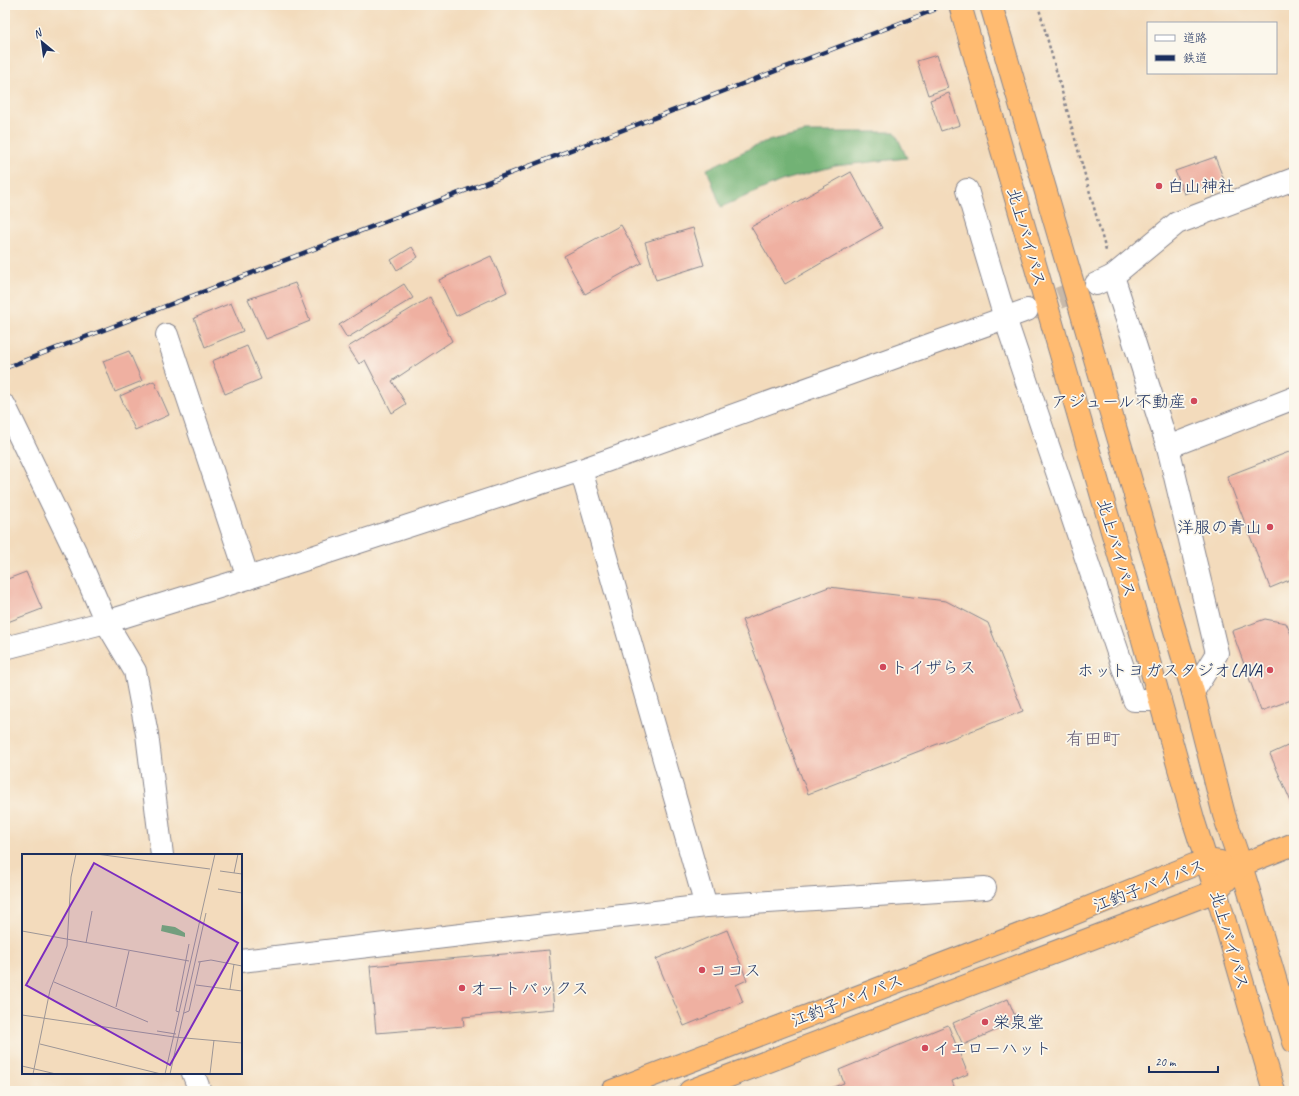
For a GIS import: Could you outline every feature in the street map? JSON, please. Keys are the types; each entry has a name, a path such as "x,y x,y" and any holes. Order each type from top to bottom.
{"highway":[{"name":"北上バイパス","path":"960,5 1125,576 1194,822 1216,890 1274,1091"},
{"name":"北上バイパス","path":"991,5 1193,692 1224,815 1241,865 1294,1042"},
{"path":"1241,865 1294,844"},
{"name":"江釣子バイパス","path":"612,1091 1058,920 1206,860 1241,865"},
{"name":"江釣子バイパス","path":"690,1091 1216,890 1241,865"}],"street":[{"path":"1193,692 1217,653 1168,447 1105,280 1177,223 1294,179"},
{"path":"967,190 1005,318 1134,700 1160,700"},
{"path":"5,648 106,622 248,578 581,470 1027,310"},
{"path":"167,335 248,578"},
{"path":"1168,447 1294,398"},
{"path":"5,406 76,555 106,622 135,671 147,734 162,854"},
{"path":"581,470 706,906"},
{"path":"242,961 706,906 985,888"},
{"path":"193,1074 200,1091"}],"path":[{"path":"1038,5 1105,280"}],"green space":[{"path":"805,132 895,132 907,158 835,166 781,181 721,207 707,169 764,142"}],"building":[{"path":"937,55 948,88 928,95 917,61"},
{"path":"949,93 960,125 941,131 930,100"},
{"path":"1215,157 1224,180 1184,194 1175,171"},
{"path":"851,172 882,228 785,284 751,227"},
{"path":"621,225 642,263 585,294 564,256"},
{"path":"693,228 704,265 656,280 645,242"},
{"path":"412,247 418,257 397,270 391,260"},
{"path":"491,256 507,292 456,316 439,280"},
{"path":"295,283 310,321 266,339 248,299"},
{"path":"404,284 413,298 347,338 339,325"},
{"path":"430,297 452,341 392,381 406,404 392,413 365,360 359,364 348,347"},
{"path":"231,303 243,331 205,347 194,318"},
{"path":"247,346 261,379 225,394 212,361"},
{"path":"129,351 142,381 115,392 103,361"},
{"path":"154,381 169,415 135,430 120,396"},
{"name":"洋服の青山","path":"1294,450 1294,578 1270,588 1227,476"},
{"path":"26,572 42,609 5,623 5,580"},
{"name":"トイザらス","path":"829,587 946,601 988,623 1023,711 808,794 742,620"},
{"name":"ホットヨガスタジオLAVA","path":"1265,619 1286,623 1294,641 1294,699 1261,711 1232,631"},
{"path":"1294,743 1294,803 1292,804 1270,754"},
{"name":"ココス","path":"727,930 747,980 736,985 743,1002 684,1026 656,959"},
{"name":"オートバックス","path":"549,950 554,1009 463,1017 464,1026 376,1033 370,966"},
{"name":"栄泉堂","path":"1008,999 1017,1021 963,1045 953,1023"},
{"name":"イエローハット","path":"948,1025 968,1074 952,1081 955,1089 950,1091 832,1091 831,1088 844,1083 839,1070"}],"tunnel":[{"path":"1028,310 1093,285"}],"railway":[{"path":"5,368 934,10"}],"place":[{"name":"白山神社","path":"1159,186"},
{"name":"アジュール不動産","path":"1194,401"},
{"name":"洋服の青山","path":"1270,527"},
{"name":"トイザらス","path":"883,667"},
{"name":"ホットヨガスタジオLAVA","path":"1270,670"},
{"name":"ココス","path":"702,970"},
{"name":"オートバックス","path":"462,988"},
{"name":"栄泉堂","path":"985,1022"},
{"name":"イエローハット","path":"925,1048"}],"district":[{"name":"有田町","path":"1093,739"}]}
